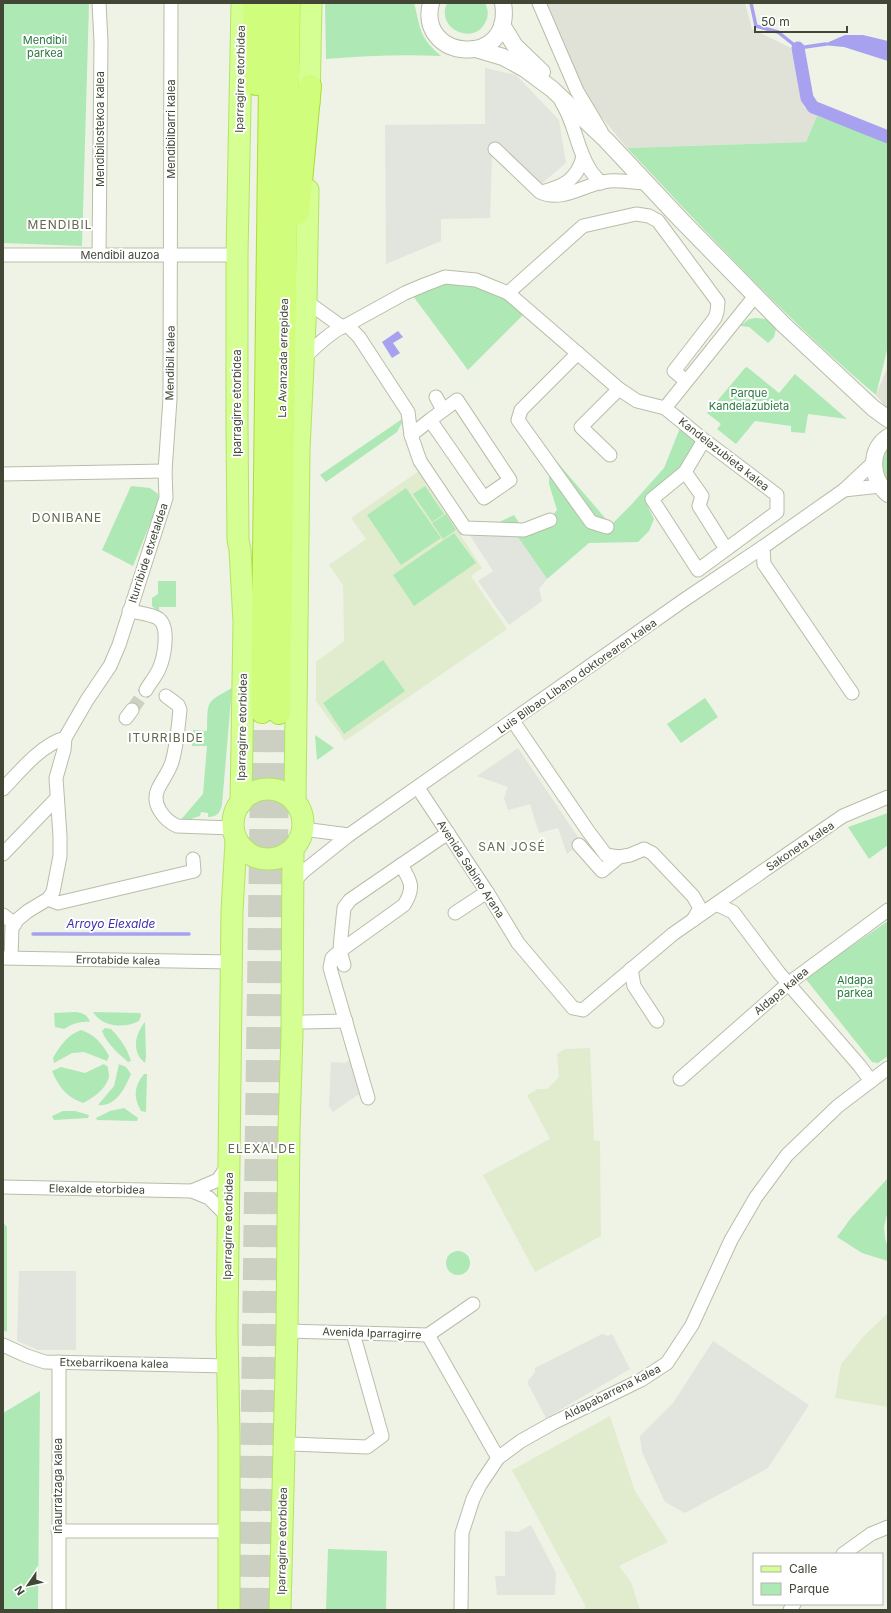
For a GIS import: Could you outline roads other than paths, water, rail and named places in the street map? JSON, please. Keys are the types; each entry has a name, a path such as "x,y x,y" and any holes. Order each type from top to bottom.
{"highway":[{"path":"254,3 258,270 266,362"},
{"name":"La Avanzada errepidea","path":"271,3 266,362 271,712 282,396 289,3"},
{"path":"282,396 310,86"}],"main road":[{"name":"Iparragirre etorbidea","path":"241,803 244,622 240,550 238,540 236,424 237,255 242,3"},
{"path":"303,829 302,814 295,802 298,495 310,352 312,305 310,86 311,3"},
{"name":"Iparragirre etorbidea","path":"229,1610 227,1322 232,911 235,812 241,803 252,794 267,789 277,790 286,794 295,802"},
{"name":"Iparragirre etorbidea","path":"280,1610 287,1331 293,849 300,840 303,829"},
{"path":"234,835 248,853 263,859 282,856 293,849"}],"street":[{"name":"Mendibilostekoa kalea","path":"99,3 101,42 99,255"},
{"name":"Mendibilbarri kalea","path":"171,3 171,255"},
{"path":"476,49 492,40 498,33 504,17 503,3"},
{"path":"539,3 578,91 606,140"},
{"path":"429,4 431,23 434,31 442,40 452,47 460,50 476,49 503,57 525,69 552,89 628,162 646,183 784,325 873,408 888,419"},
{"path":"502,25 515,46 577,104 606,140"},
{"path":"552,89 572,122 590,170 605,182"},
{"path":"495,148 540,192 547,195 555,196 571,193 605,182 646,183"},
{"path":"540,192 558,186 574,178 584,157"},
{"path":"605,182 628,162"},
{"path":"508,293 583,226 636,214 649,216 658,221 718,302 715,318 674,371 686,381"},
{"name":"Mendibil auzoa","path":"3,255 237,255"},
{"name":"Mendibil kalea","path":"165,471 170,399 171,255"},
{"name":"Kandelazubieta kalea","path":"310,352 345,326 406,293 445,277 476,280 508,293 619,389 637,401 665,408 704,440 777,495 777,512 698,570 652,499 685,472"},
{"path":"665,408 755,296"},
{"path":"312,305 360,337 408,412 412,436 420,461 465,528 524,530 550,520"},
{"path":"578,353 522,410 518,420 591,522 607,528"},
{"path":"610,456 581,427 619,389"},
{"path":"436,397 443,410"},
{"path":"412,436 430,420 457,400 510,480 484,498 430,420"},
{"path":"873,408 886,438 875,454 874,462 875,474 884,490"},
{"path":"704,440 685,472 702,496 699,506 726,549"},
{"name":"Luis Bilbao Libano doktorearen kalea","path":"293,882 304,871 349,835 513,722 684,600 844,490 874,462"},
{"path":"3,474 165,471"},
{"name":"Iturribide etxetaldea","path":"48,899 54,892 60,856 56,778 64,750 64,738 110,666 119,645 166,498 165,471"},
{"name":"Luis Bilbao Libano doktorearen kalea","path":"844,490 884,490"},
{"path":"763,547 764,564 852,693"},
{"name":"Iturribide etxetaldea","path":"130,611 156,617 163,623 165,630 163,658 158,670 146,690"},
{"path":"166,696 178,705 180,710 177,743 172,764 158,790 156,799 160,812 169,823 177,826 234,835"},
{"path":"513,722 606,856 619,857 630,855 639,850 647,850 652,853 693,896 700,908 693,920"},
{"path":"3,789 32,759 56,740 64,738"},
{"name":"Avenida Sabino Arana","path":"418,788 524,951 573,1008 583,1010 631,969"},
{"name":"Sakoneta kalea","path":"631,969 673,934 843,816 888,797"},
{"path":"3,854 57,798"},
{"path":"303,829 349,835"},
{"path":"344,965 340,951 344,908 350,900 448,833"},
{"path":"579,845 602,871 619,857"},
{"path":"7,958 12,928 16,922 28,911 48,899 58,903 194,871 193,859"},
{"path":"368,1098 330,968 332,958 340,951 404,905 411,894 409,878 401,865"},
{"path":"455,913 487,892"},
{"path":"733,892 733,912"},
{"path":"716,904 733,912 755,943 871,1082"},
{"name":"Aldapa kalea","path":"680,1079 789,983 888,910"},
{"path":"3,915 16,922"},
{"name":"Errotabide kalea","path":"7,958 232,962"},
{"path":"631,969 634,986 657,1021"},
{"path":"304,1022 346,1021"},
{"name":"Aldapabarrena kalea","path":"460,1610 462,1533 472,1499 498,1458 521,1441 640,1380 667,1364 692,1325 731,1240 756,1197 787,1155 838,1106 888,1068"},
{"name":"Elexalde etorbidea","path":"192,1191 218,1180 229,1163"},
{"name":"Elexalde etorbidea","path":"3,1187 192,1191 209,1198 229,1218"},
{"name":"Avenida Iparragirre","path":"287,1331 428,1335 473,1304"},
{"path":"291,1444 367,1447 382,1436 353,1333"},
{"path":"428,1335 498,1458"},
{"name":"Etxebarrikoena kalea","path":"3,1345 27,1356 46,1362 228,1366"},
{"name":"Iñaurratzaga kalea","path":"59,1362 59,1610"},
{"path":"844,1553 872,1534 888,1527"},
{"path":"58,1531 228,1531"}],"waterway":[{"name":"MENDIBIL","path":"751,3 756,26 778,32 798,48 826,44"},
{"path":"798,48 807,98 813,107 888,137"},
{"name":"Arroyo Elexalde","path":"33,934 189,934"}],"tunnel":[{"path":"132,710 146,690"},
{"path":"249,1610 262,712"},
{"path":"266,1610 279,713"}],"district":[{"name":"MENDIBIL","path":"60,225"},
{"name":"DONIBANE","path":"67,518"},
{"name":"ITURRIBIDE","path":"166,738"},
{"name":"SAN JOSÉ","path":"512,847"},
{"name":"ELEXALDE","path":"262,1149"}],"park label":[{"name":"Mendibil parkea","path":"45,46"},
{"name":"Parque Kandelazubieta","path":"749,399"},
{"name":"Aldapa parkea","path":"855,986"}]}
